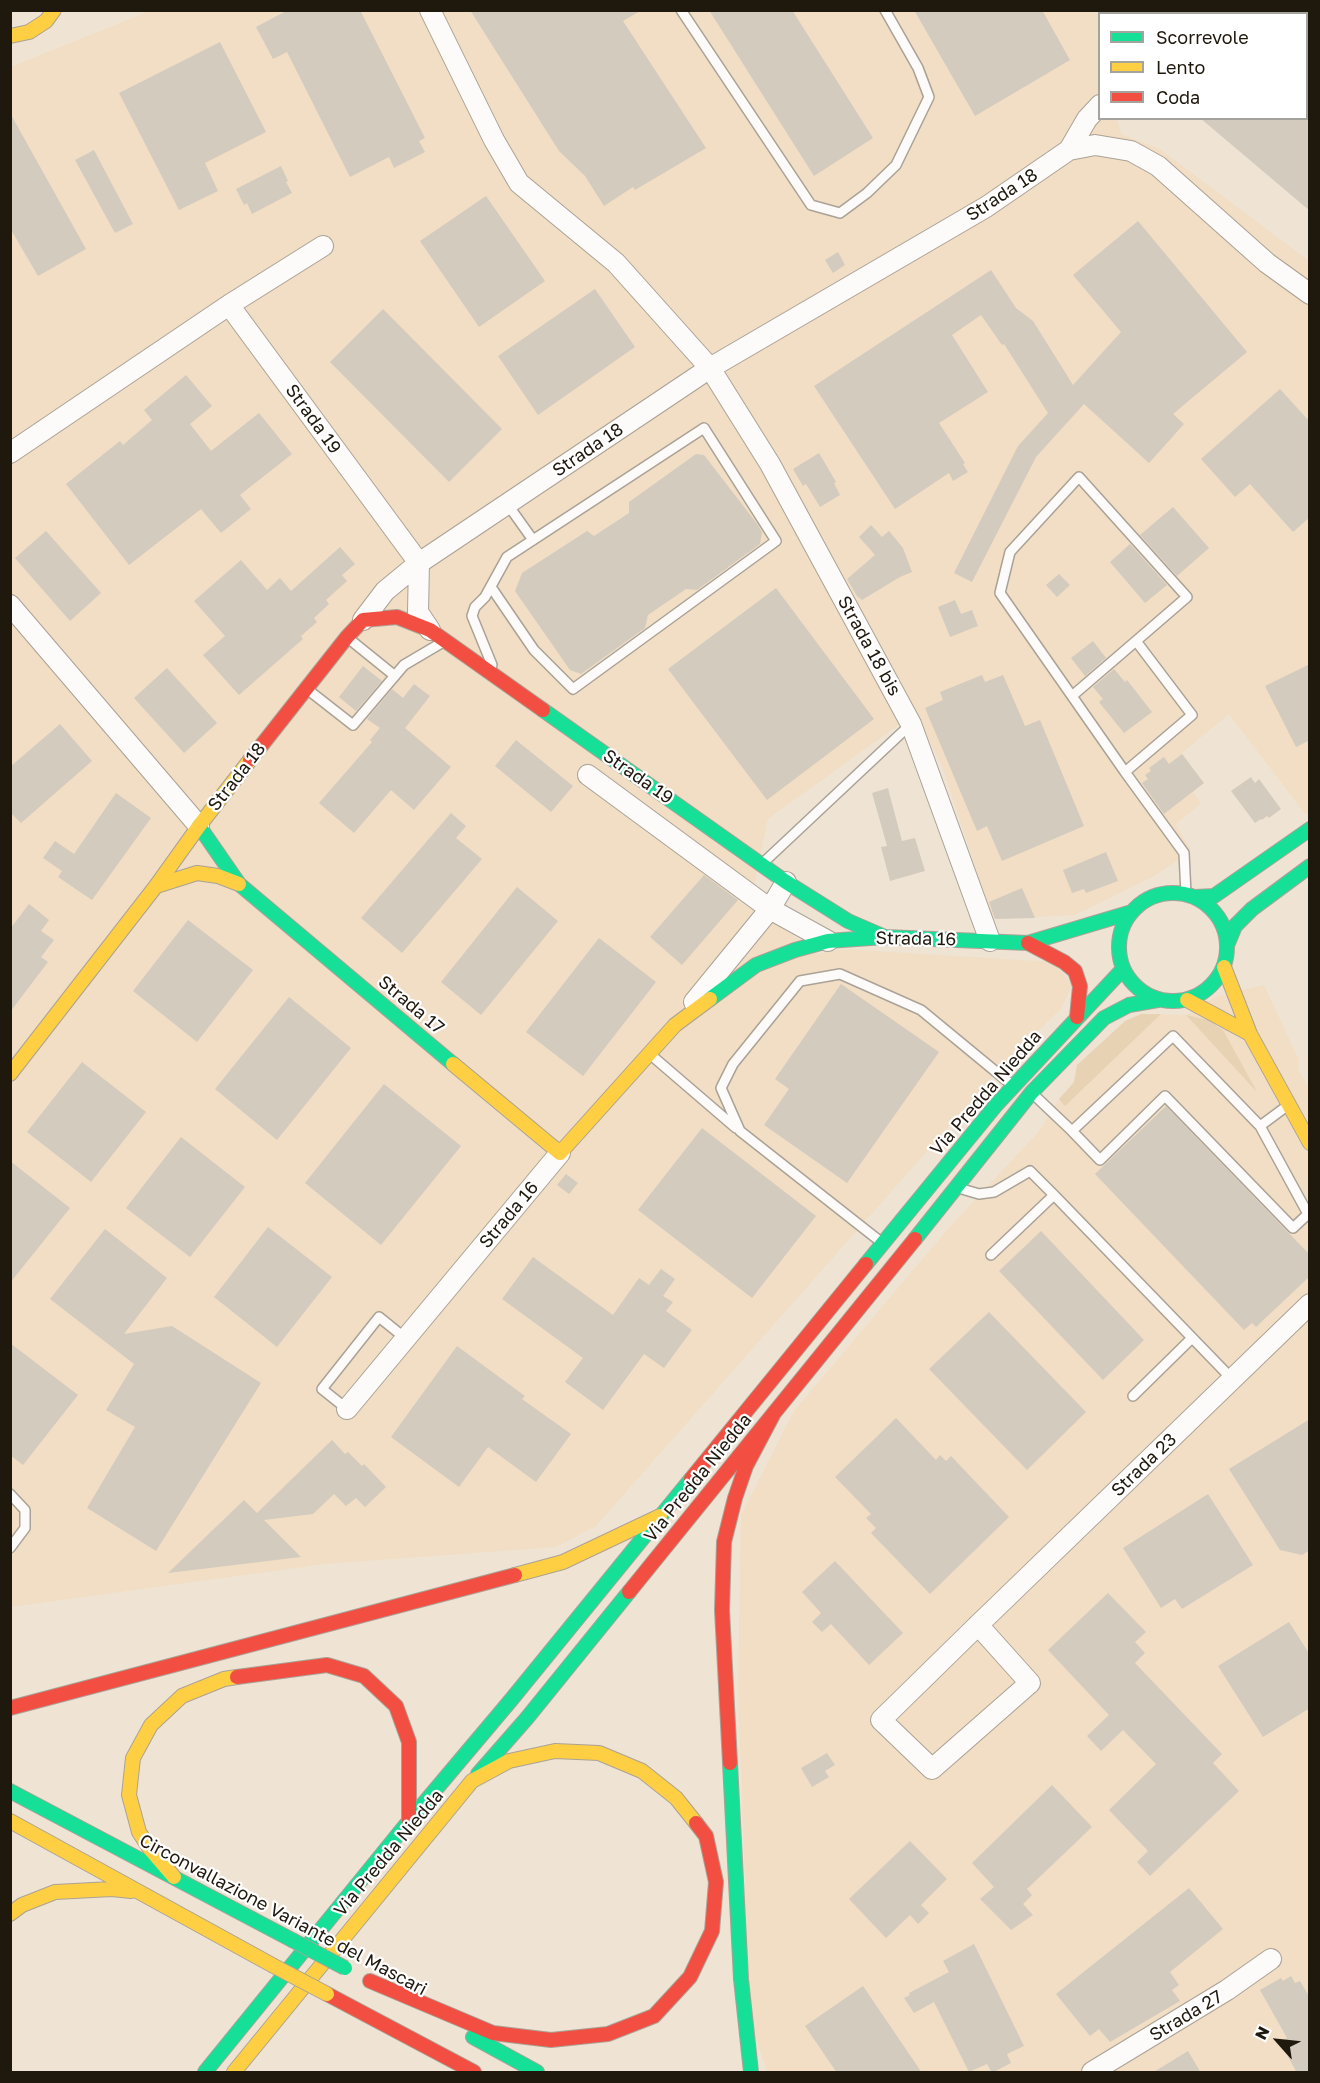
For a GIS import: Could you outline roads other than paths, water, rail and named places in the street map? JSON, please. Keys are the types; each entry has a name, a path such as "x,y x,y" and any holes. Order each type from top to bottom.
{"main road":[{"path":"10,36 29,32 46,21 54,10"},
{"name":"Strada 19","path":"363,620 397,617 437,636 786,882 848,921 885,937"},
{"name":"Strada 18","path":"10,1074 156,886 199,826 347,637 363,620"},
{"name":"Strada 17","path":"199,826 239,884 561,1153"},
{"path":"1310,829 1214,896 1171,893 1157,895 1143,902 1132,912 1120,936 1119,950 1123,969 1131,982 1144,993 1158,1000 1168,1002 1199,996 1218,979 1224,967 1228,943 1235,926 1252,909 1310,866"},
{"name":"Strada 17","path":"156,886 197,873 218,876 239,884"},
{"path":"1191,896 1206,903 1221,921 1228,943"},
{"name":"Strada 16","path":"561,1153 675,1025 756,965 795,950 828,941 885,937 1028,943 1132,912"},
{"path":"1072,930 1119,950"},
{"path":"1028,943 1064,962 1075,971 1080,986 1077,1017"},
{"path":"1224,967 1250,1034 1310,1143"},
{"name":"Via Predda Niedda","path":"205,2073 409,1821 511,1700 1014,1086 1123,969"},
{"name":"Via Predda Niedda","path":"234,2073 472,1781 534,1709 957,1188 1032,1092 1104,1018 1129,1005 1158,1000"},
{"path":"1187,1000 1250,1034"},
{"path":"751,2073 741,1979 722,1599 724,1542 735,1498 746,1466 774,1413"},
{"path":"10,1708 563,1562 660,1516"},
{"path":"174,1877 150,1850 139,1832 129,1794 133,1758 151,1725 182,1696 224,1679 327,1665 364,1676 396,1706 409,1742 409,1821"},
{"path":"358,1975 494,2033 551,2040 608,2034 654,2016 690,1977 712,1931 716,1882 706,1836 676,1798 642,1770 600,1753 555,1751 509,1761 472,1781"},
{"name":"Circonvallazione Variante del Mascari","path":"10,1791 358,1975 537,2073"},
{"path":"10,1821 474,2073"},
{"path":"10,1914 22,1905 55,1892 112,1889 143,1893"},
{"path":"357,2010 449,2073"}],"street":[{"name":"Strada 18 bis","path":"430,10 494,140 519,183 616,263 710,368 770,464 911,724 990,941"},
{"path":"1069,150 1087,119 1098,107"},
{"name":"Strada 18","path":"363,620 385,591 419,563 710,368 986,207 1069,150 1095,144 1131,151 1158,166 1267,263 1310,294"},
{"path":"10,453 230,305 323,246"},
{"name":"Strada 19","path":"230,305 419,563"},
{"path":"419,563 418,612 437,636"},
{"path":"10,605 199,826"},
{"path":"588,775 770,909 828,941"},
{"name":"Strada 16","path":"675,1025 770,909 786,882"},
{"name":"Strada 19","path":"789,919 848,921"},
{"name":"Strada 16","path":"347,1409 561,1153"},
{"name":"Strada 23","path":"978,1625 1030,1683 932,1769 880,1720 978,1625 1232,1379 1310,1304"},
{"name":"Strada 27","path":"1097,2071 1227,1990 1271,1959"}],"lane":[{"path":"681,10 811,205 840,213 867,193 896,165 929,98 918,68 885,10"},
{"path":"491,587 534,650 573,689 776,541 704,428 507,557 491,587 475,607 472,616 498,679"},
{"path":"1072,696 1186,597 1079,477 1010,552 1000,592 1072,696 1125,772 1184,853 1191,896"},
{"path":"508,505 533,540"},
{"path":"306,689 353,725 404,665 437,636"},
{"path":"347,637 395,676"},
{"path":"1125,772 1192,715 1136,641"},
{"path":"761,864 911,724"},
{"path":"740,1131 721,1088 733,1064 800,981 840,974 921,1010 1014,1086"},
{"path":"1032,1092 1100,1160 1165,1096 1293,1228 1308,1214 1260,1126 1173,1036 1072,1131"},
{"path":"649,1054 740,1131 883,1244"},
{"path":"1260,1126 1289,1105"},
{"path":"957,1188 980,1194 994,1192 1030,1171 1232,1379"},
{"path":"991,1255 1054,1196"},
{"path":"347,1409 322,1389 379,1317 405,1338"},
{"path":"1133,1396 1192,1338"},
{"path":"10,1494 25,1510 25,1527 10,1548"}]}
